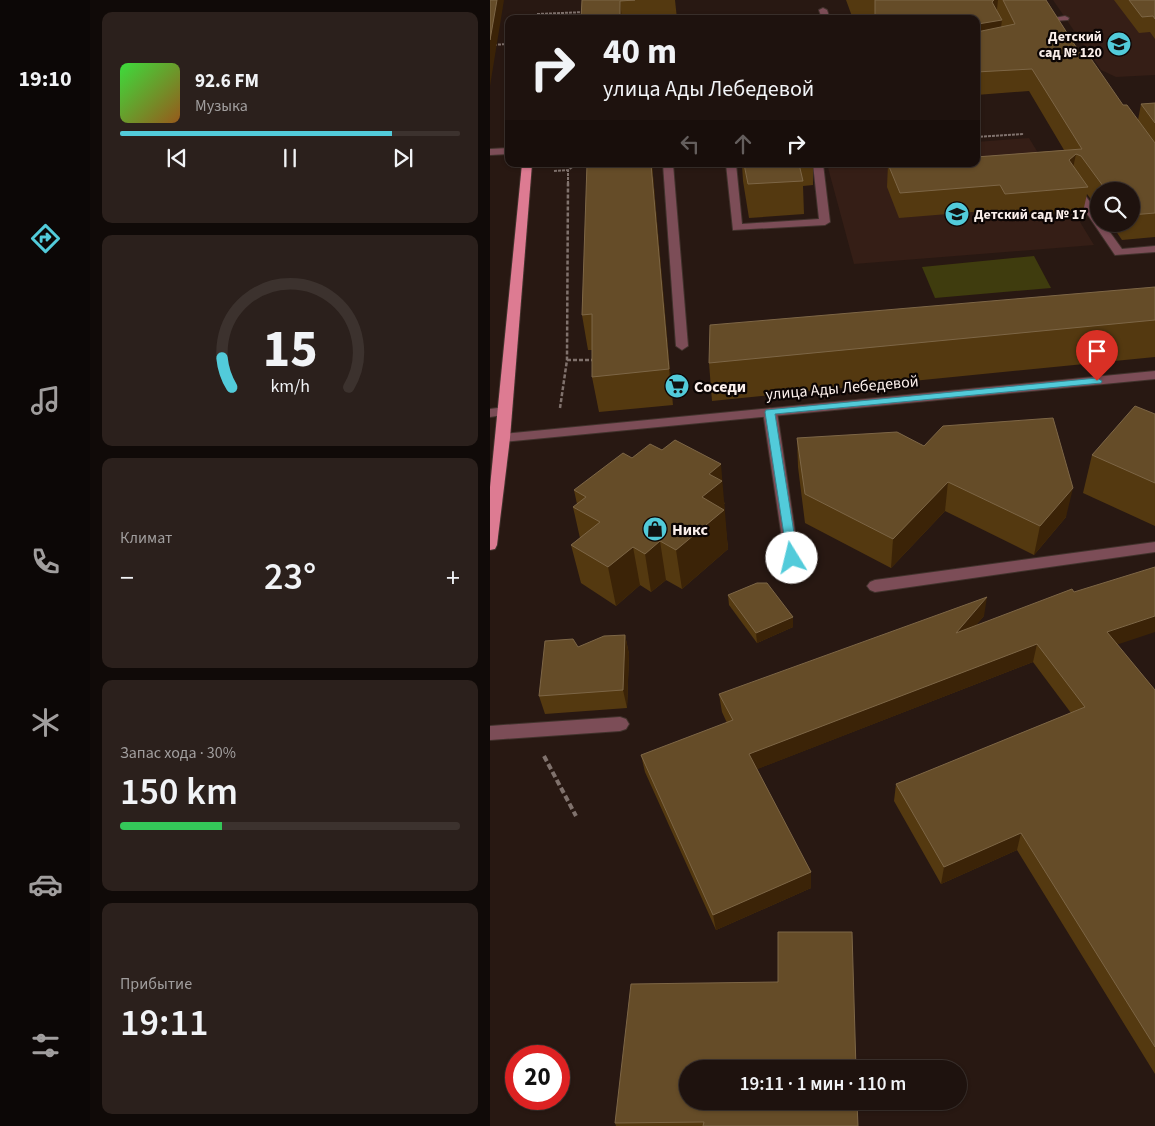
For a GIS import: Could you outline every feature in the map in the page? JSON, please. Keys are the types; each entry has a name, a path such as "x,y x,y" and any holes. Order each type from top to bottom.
{"main road":[{"path":"490,545 506,411 527,167"}],"street":[{"path":"823,10 825,15"},
{"path":"1057,27 1050,16 1065,18"},
{"path":"490,152 505,151"},
{"path":"668,167 682,346"},
{"path":"731,167 737,228 825,222 818,167"},
{"path":"1071,183 1090,211"},
{"path":"1105,232 1119,253 1155,249"},
{"name":"улица Ады Лебедевой","path":"503,438 1155,375"},
{"path":"490,413 506,411"},
{"path":"770,412 792,558"},
{"path":"874,586 1155,547"},
{"path":"490,733 620,724"}],"path":[{"path":"537,14 586,12"},
{"path":"490,45 505,44"},
{"path":"980,137 1024,134"},
{"path":"554,171 568,170 572,167"},
{"path":"557,434 567,360 568,170"},
{"path":"567,360 598,360"},
{"path":"530,731 576,816"}],"shaded area":[{"name":"Детский сад № 120","path":"1053,0 1155,0 1155,75 1116,77 1101,70"},
{"name":"Детский сад № 17","path":"1029,138 1094,245 854,264 828,167 980,167 980,142"},
{"path":"1034,256 1051,288 935,298 922,267"}],"building":[{"path":"490,0 497,0 490,40"},
{"path":"582,0 635,0 620,1 620,15 581,15"},
{"path":"875,0 994,0 992,2 1002,20 980,24 980,15 875,15"},
{"path":"1003,0 1046,0 1078,50 1085,50 1123,105 1127,105 1155,143 1155,213 1140,214 1140,182 1100,182 1081,156 1076,154 1069,160 1088,187 1005,194 1000,185 900,193 889,167 980,167 980,157 1082,149 1032,69 980,72 980,31 1015,24"},
{"path":"1129,0 1155,0 1155,19 1153,16 1142,17"},
{"path":"1155,103 1155,123 1141,104"},
{"path":"587,167 651,167 669,369 592,377 592,314 582,315"},
{"path":"745,167 800,167 803,181 748,184"},
{"path":"1155,287 1155,320 709,363 710,325"},
{"path":"1135,406 1155,414 1155,483 1092,455"},
{"path":"1053,418 1073,488 1040,526 948,482 893,539 805,494 797,438 897,432 924,446 943,426"},
{"path":"675,440 721,464 709,474 722,481 702,497 724,510 676,550 660,541 645,554 633,547 608,567 571,545 600,522 573,507 586,497 574,490 623,453 632,458 650,444 662,450"},
{"path":"1155,567 1155,616 1107,632 1155,690 1155,1047 1021,833 944,867 896,784 1085,707 1037,644 749,754 811,872 713,915 641,755 733,720 719,694 987,597 956,633 1072,589 1074,592"},
{"path":"757,583 767,583 793,617 756,633 728,595"},
{"path":"625,635 623,690 539,696 545,641 573,639 578,647 604,636"},
{"path":"778,932 852,932 856,1060 679,1060 679,1110 857,1110 858,1126 703,1126 704,1122 615,1123 631,984 778,982"}],"place":[{"name":"Детский сад № 120","path":"1119,44"},
{"name":"Детский сад № 17","path":"957,214"},
{"name":"Соседи","path":"677,386"},
{"name":"Никс","path":"655,529"}],"route":[{"path":"792,558 770,412 1097,381"}]}
